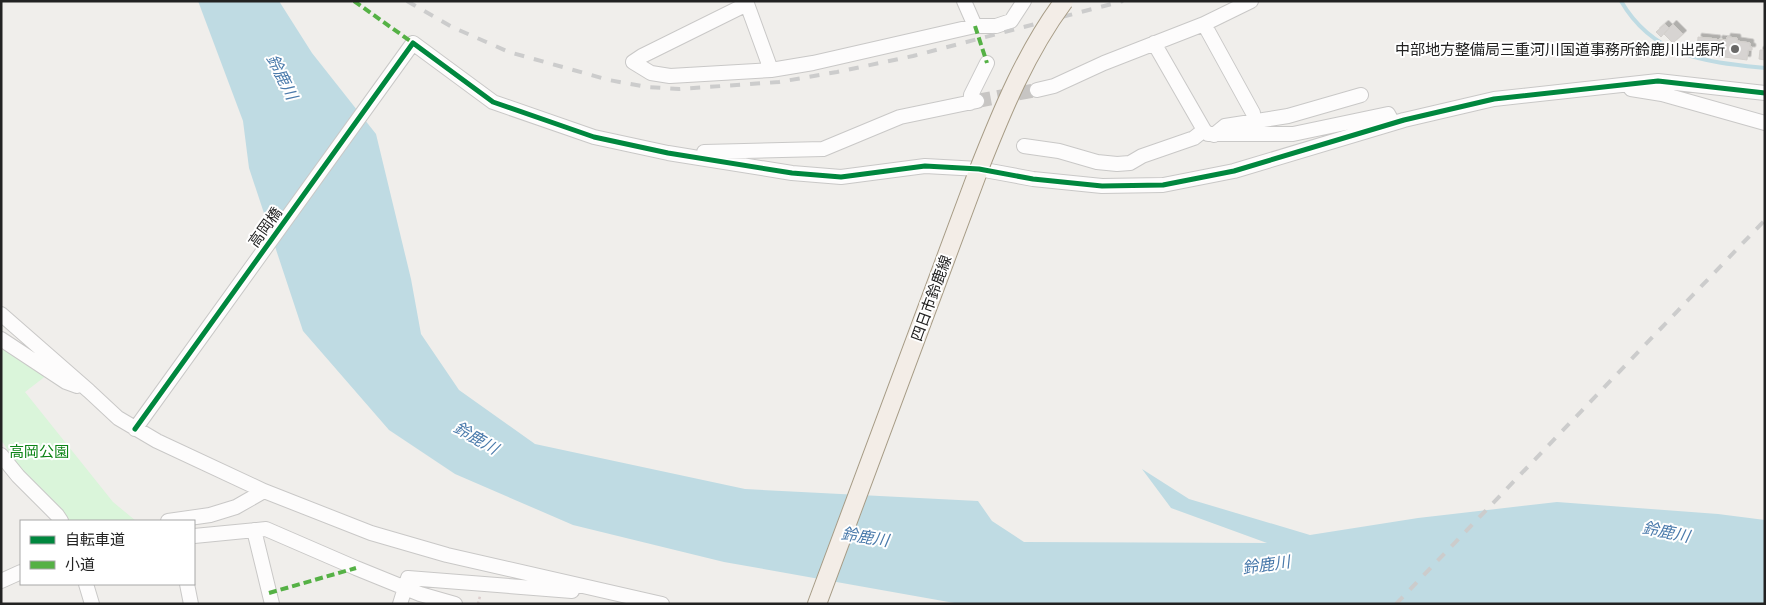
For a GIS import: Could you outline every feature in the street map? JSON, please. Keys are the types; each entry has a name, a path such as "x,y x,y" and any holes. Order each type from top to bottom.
{"main road":[{"name":"四日市鈴鹿線","path":"817,604 904,374 971,187 1021,72 1064,1"}],"street":[{"path":"964,1 974,26"},
{"path":"771,70 750,3 632,62 651,73 670,76 771,70 813,63 974,26 996,26 1011,21 1024,1"},
{"path":"1037,90 1054,86 1104,63 1204,24 1252,1"},
{"path":"1204,24 1253,113 1254,121"},
{"name":"高岡橋","path":"139,423 413,43 493,102 594,137 668,153"},
{"path":"1154,43 1209,132"},
{"path":"668,153 823,149 900,117 973,102 971,95 987,63"},
{"path":"668,153 792,173 840,177 925,166 979,169 1033,179 1102,186 1163,185 1234,171 1393,124 1494,99 1658,81 1765,93"},
{"path":"1616,86 1662,94 1765,123"},
{"path":"1024,146 1059,151 1097,162 1130,163 1142,156 1225,126 1288,116 1361,95"},
{"path":"1209,132 1293,134 1388,114 1393,124"},
{"path":"1,314 89,390 118,418 139,423 264,491 371,534 447,556 662,604"},
{"path":"1,339 66,382 89,390"},
{"path":"1,455 18,476 60,520"},
{"path":"174,520 210,514 236,507 264,491"},
{"path":"195,536 266,529 404,588 455,604"},
{"path":"254,530 272,604"},
{"path":"1,581 20,572"},
{"path":"400,604 408,578 618,595"},
{"path":"86,585 92,604"},
{"path":"187,585 191,604"}],"green space":[{"name":"高岡公園","path":"1,344 47,375 25,392 113,502 135,520 67,520 61,510 20,468 1,440"}],"water":[{"name":"鈴鹿川","path":"198,1 279,1 312,53 376,134 411,279 421,334 459,390 535,444 745,489 978,501 992,521 1024,542 1267,543 1171,508 1142,469 1189,499 1310,535 1418,518 1557,502 1718,514 1765,520 1765,604 960,604 724,562 573,525 455,474 389,430 303,331 249,168 243,121"}],"building":[{"path":"1665,24 1669,28 1661,37 1656,32"},
{"path":"1673,24 1683,34 1673,43 1664,34"},
{"path":"1698,37 1717,39 1715,54 1697,52"},
{"name":"中部地方整備局三重河川国道事務所鈴鹿川出張所","path":"1727,37 1737,38 1737,41 1750,43 1752,50 1748,50 1747,60 1717,56 1719,39 1727,40"},
{"path":"1760,50 1765,50 1765,60 1759,59"}],"waterway":[{"path":"1621,1 1634,20 1649,35 1666,46 1684,54 1703,59 1765,68"}],"tunnel":[{"path":"977,101 1037,90"}],"railway":[{"path":"407,1 452,27 509,52 609,80 647,87 679,89 779,82 837,72 913,56 1123,1"},
{"path":"1396,604 1765,220"}],"marked path":[{"path":"354,1 413,43"},
{"path":"975,26 987,63"},
{"path":"269,593 356,568"}],"cycle path":[{"path":"135,429 413,43 493,102 594,137 668,153 792,173 841,177 925,166 979,169 1033,179 1102,186 1163,185 1234,171 1404,120 1494,99 1658,81 1765,93"}],"place":[{"name":"中部地方整備局三重河川国道事務所鈴鹿川出張所","path":"1735,49"}]}
